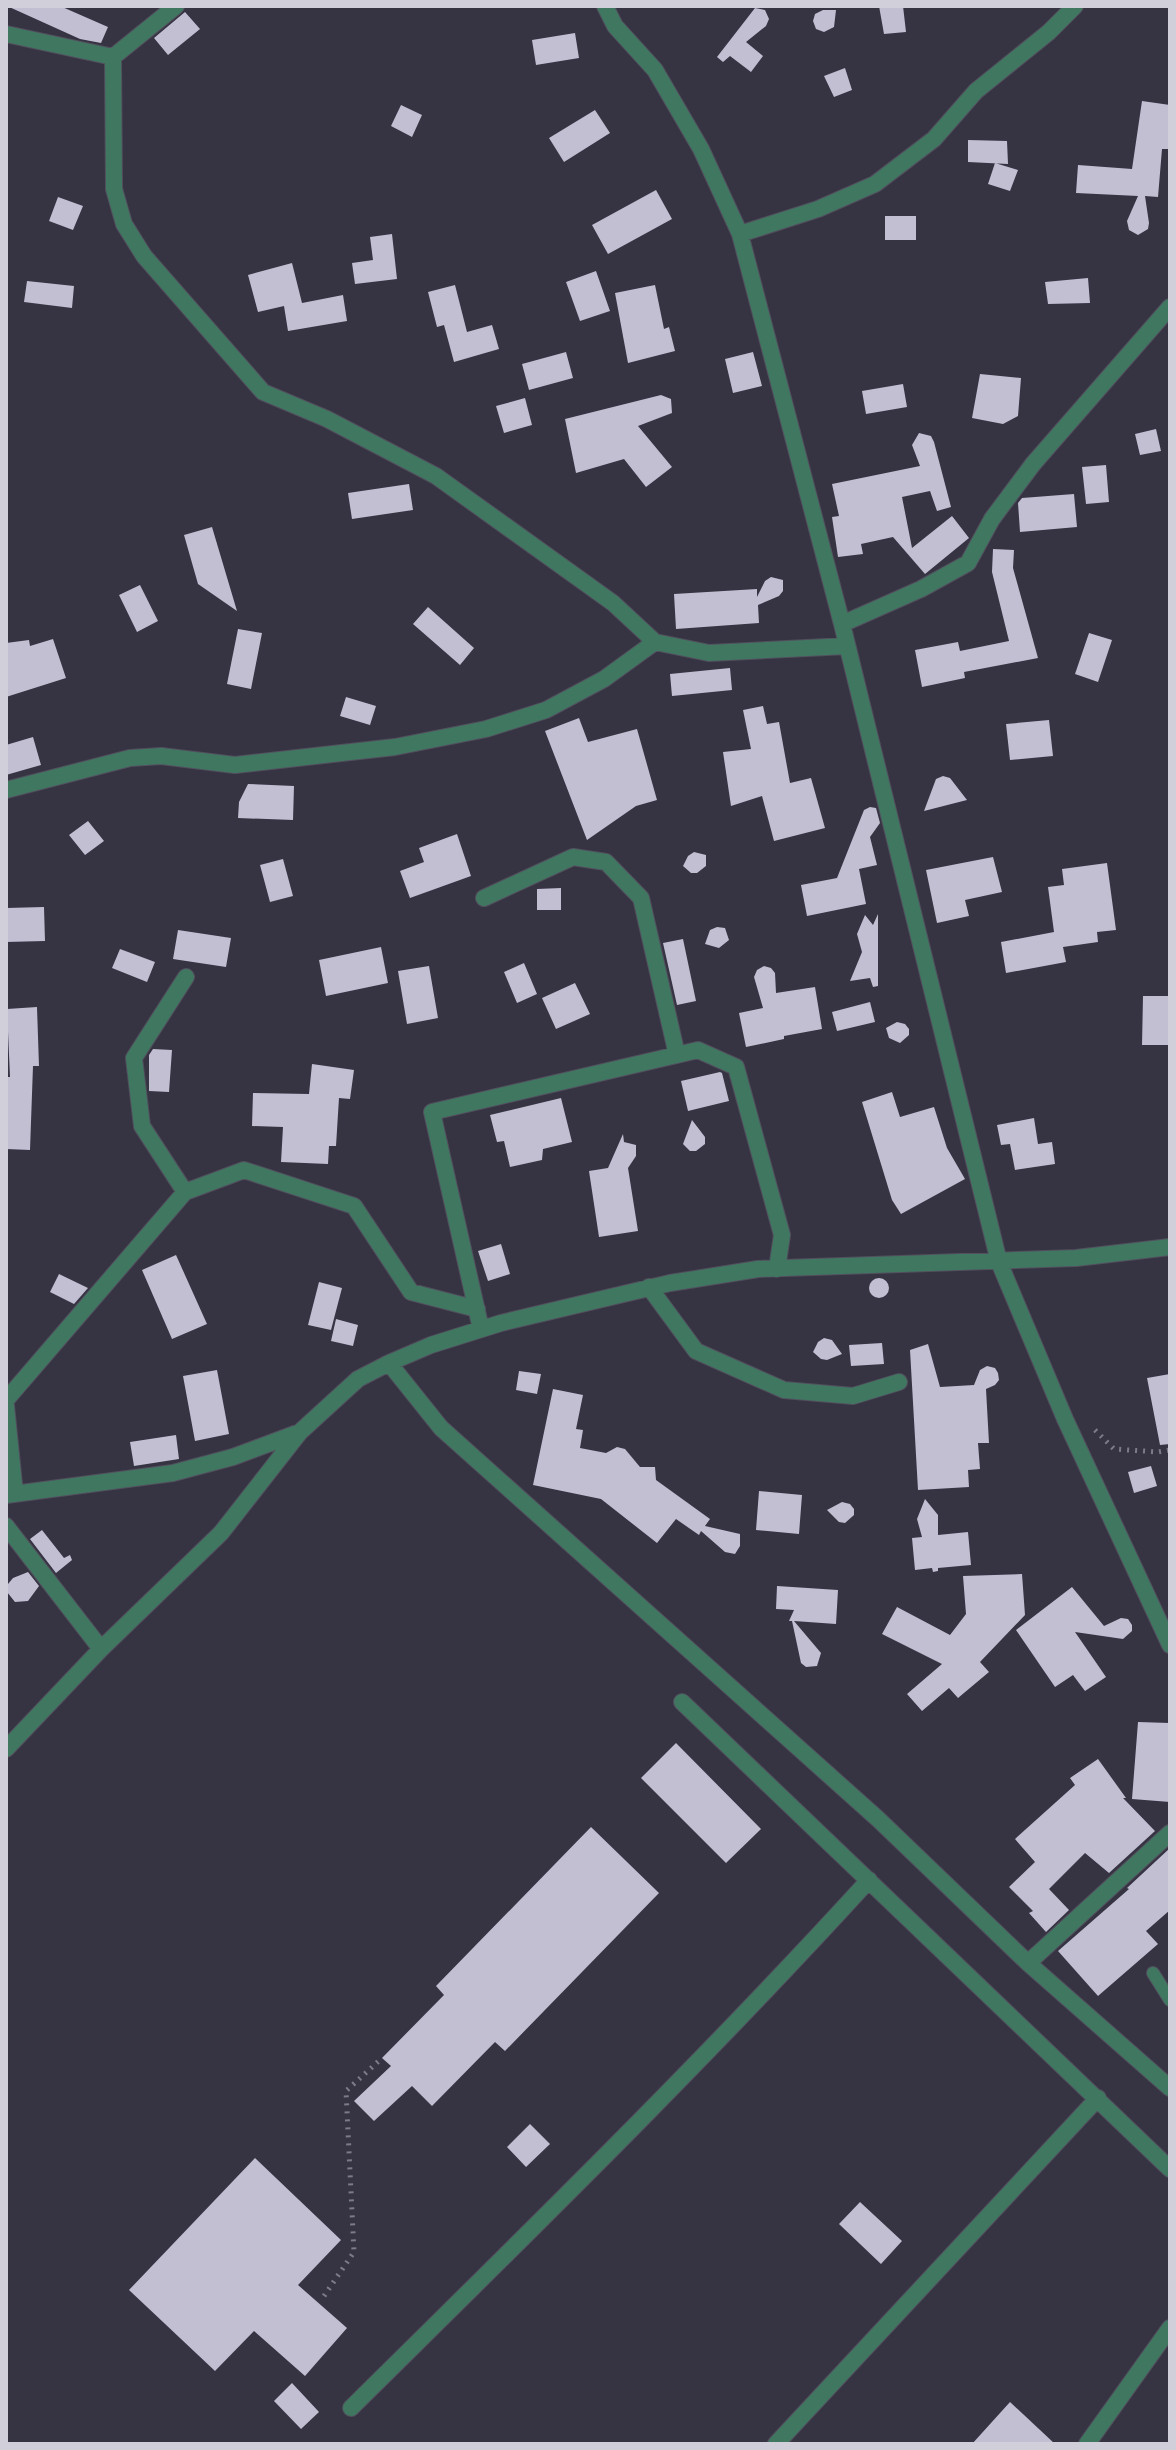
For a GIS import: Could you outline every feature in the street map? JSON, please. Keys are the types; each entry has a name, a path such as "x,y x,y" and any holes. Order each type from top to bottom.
{"street":[{"path":"113,57 176,6"},
{"path":"605,6 615,26 655,70 701,149 740,234 842,624 999,1262 1065,1419 1170,1645"},
{"path":"740,234 818,209 875,184 934,139 976,91 1049,32 1075,6"},
{"path":"6,34 113,57"},
{"path":"113,57 114,189 124,224 144,256 263,392 327,419 436,476 613,603 655,642 709,653 847,646"},
{"path":"842,624 921,589 968,563 992,519 1033,464 1170,307"},
{"path":"6,790 130,758 161,756 235,765 395,747 486,729 546,710 604,679 655,642"},
{"path":"484,898 573,857 606,862 641,898 677,1055"},
{"path":"185,1192 142,1126 134,1058 186,977"},
{"path":"481,1329 432,1112 698,1050 736,1067 782,1235 777,1269"},
{"path":"300,1432 233,1457 173,1473 10,1494 6,1403 185,1192 244,1170 354,1206 411,1292 477,1309"},
{"path":"6,1749 101,1649 221,1533 300,1432 358,1379 389,1363 481,1329 649,1287 758,1269 1076,1258 1170,1247"},
{"path":"649,1287 696,1351 784,1390 853,1396 899,1382"},
{"path":"389,1363 441,1428 878,1819 1028,1963 1170,2088"},
{"path":"6,1526 101,1649"},
{"path":"682,1702 1170,2169"},
{"path":"1028,1963 1170,1833"},
{"path":"351,2408 634,2126 801,1955 869,1880"},
{"path":"776,2444 1098,2098"},
{"path":"1087,2444 1170,2328"}],"lane":[{"path":"1153,1973 1170,2000"}],"path":[{"path":"1065,1419 1091,1426 1114,1449 1170,1450"},
{"path":"324,2296 354,2252 346,2091 382,2058"}],"building":[{"path":"7,6 60,6 108,27 101,43 80,39"},
{"path":"879,6 903,6 906,32 884,34"},
{"path":"755,8 765,10 769,19 766,26 746,42 763,56 751,72 730,56 723,62 717,57"},
{"path":"823,10 836,10 834,27 824,32 816,29 813,21 815,14"},
{"path":"185,12 200,29 168,55 154,38"},
{"path":"575,33 579,58 536,65 532,40"},
{"path":"845,68 852,90 834,97 824,76"},
{"path":"1142,101 1170,105 1170,149 1162,149 1158,197 1145,196 1148,229 1138,235 1129,230 1127,221 1138,196 1076,193 1078,165 1132,169"},
{"path":"401,105 422,115 412,137 391,126"},
{"path":"595,110 610,133 564,162 549,138"},
{"path":"968,140 1007,141 1008,164 968,162"},
{"path":"995,163 1018,170 1010,191 988,184"},
{"path":"656,190 672,219 608,254 592,225"},
{"path":"58,197 83,206 73,230 49,221"},
{"path":"885,216 916,216 916,240 885,240"},
{"path":"392,234 397,279 355,284 352,263 373,260 370,237"},
{"path":"292,263 302,303 343,295 347,321 288,331 284,306 258,312 248,275"},
{"path":"596,271 610,311 580,321 566,282"},
{"path":"1088,278 1090,303 1048,304 1045,282"},
{"path":"27,281 74,286 72,308 24,302"},
{"path":"455,285 467,332 492,325 499,349 454,362 444,325 437,327 428,292"},
{"path":"655,285 664,329 669,327 675,351 628,363 615,293"},
{"path":"566,352 573,378 529,390 522,364"},
{"path":"753,352 762,386 733,393 725,359"},
{"path":"980,374 1021,378 1018,416 1003,424 972,418"},
{"path":"903,384 907,407 866,414 862,391"},
{"path":"661,395 671,399 672,413 638,426 672,467 646,487 624,459 576,473 565,419"},
{"path":"525,398 532,425 504,433 496,406"},
{"path":"1156,429 1161,451 1140,455 1135,434"},
{"path":"919,433 931,436 934,442 951,507 937,511 930,491 902,497 912,548 952,516 969,538 925,574 893,537 861,544 863,554 838,557 832,517 839,516 832,484 920,466 912,445"},
{"path":"1106,465 1109,502 1086,504 1082,467"},
{"path":"409,484 413,510 352,519 348,493"},
{"path":"1074,494 1077,527 1020,532 1018,503 1022,498"},
{"path":"212,527 237,611 198,584 184,535"},
{"path":"993,549 1014,550 1013,568 1038,658 964,672 965,678 922,687 915,650 958,642 960,651 1009,641 992,572"},
{"path":"771,577 783,580 783,591 779,596 758,605 759,623 676,629 674,594 757,589 757,597 765,581"},
{"path":"140,585 158,621 137,632 119,595"},
{"path":"428,607 474,648 460,665 413,624"},
{"path":"238,629 262,633 251,689 227,684"},
{"path":"1089,633 1112,640 1098,682 1075,674"},
{"path":"53,639 66,678 6,697 6,643 29,640 30,646"},
{"path":"730,668 732,690 672,696 670,674"},
{"path":"346,697 376,706 370,725 340,716"},
{"path":"763,706 767,724 779,722 790,783 811,778 825,828 774,841 762,796 731,806 723,752 751,749 743,710"},
{"path":"579,718 588,742 637,729 657,800 636,806 587,840 545,731"},
{"path":"1049,720 1053,756 1010,760 1006,724"},
{"path":"33,737 41,765 6,775 6,745"},
{"path":"943,776 950,778 967,800 924,811 936,779"},
{"path":"248,784 294,786 293,820 238,818 239,802"},
{"path":"876,808 880,823 870,837 877,865 859,869 866,904 807,916 801,885 837,878 864,810"},
{"path":"88,821 104,841 85,855 69,835"},
{"path":"457,834 471,876 410,898 400,871 424,862 419,848"},
{"path":"694,852 706,855 706,866 697,873 691,873 683,866"},
{"path":"993,857 1002,892 965,900 969,916 937,923 926,870"},
{"path":"283,859 293,896 270,902 260,865"},
{"path":"1107,863 1116,930 1097,932 1098,942 1063,947 1066,962 1006,973 1001,942 1054,932 1048,887 1064,885 1062,869"},
{"path":"561,888 561,910 537,910 537,889"},
{"path":"44,907 45,941 6,942 6,908"},
{"path":"878,914 878,986 873,987 870,978 850,981 862,952 857,934 865,915 873,925"},
{"path":"725,928 729,940 719,948 705,944 710,930"},
{"path":"178,930 231,938 226,967 173,959"},
{"path":"683,939 696,1001 677,1005 663,943"},
{"path":"381,947 388,983 326,996 319,960"},
{"path":"120,949 155,962 147,982 112,968"},
{"path":"524,963 537,994 517,1003 504,972"},
{"path":"429,966 438,1018 407,1024 398,971"},
{"path":"764,966 775,973 776,993 815,987 822,1029 746,1047 739,1013 763,1008 754,977 757,970"},
{"path":"575,983 590,1014 556,1029 542,998"},
{"path":"1143,996 1170,996 1170,1045 1142,1045"},
{"path":"870,1002 875,1022 837,1031 832,1012"},
{"path":"37,1007 39,1066 33,1066 30,1150 6,1149 7,1077 10,1077 7,1009"},
{"path":"897,1022 909,1029 909,1035 900,1043 889,1038 886,1028"},
{"path":"153,1049 172,1050 169,1092 149,1091 149,1055"},
{"path":"312,1064 354,1070 350,1099 339,1098 336,1146 329,1146 328,1164 281,1162 283,1127 252,1126 253,1093 309,1094"},
{"path":"720,1072 729,1101 688,1111 681,1081"},
{"path":"892,1092 900,1117 934,1107 947,1148 965,1179 901,1214 892,1200 862,1102"},
{"path":"561,1098 572,1142 543,1149 542,1160 510,1167 504,1141 497,1142 490,1115"},
{"path":"1034,1118 1038,1144 1052,1142 1055,1164 1015,1170 1010,1144 1001,1145 997,1125"},
{"path":"692,1120 705,1137 705,1144 696,1151 690,1151 683,1144"},
{"path":"623,1134 624,1142 636,1145 636,1156 628,1168 638,1231 599,1237 589,1171 608,1168"},
{"path":"501,1244 510,1274 488,1281 478,1251"},
{"path":"176,1255 207,1324 172,1339 142,1270"},
{"path":"59,1274 88,1288 74,1304 50,1292"},
{"path":"875,1278 883,1278 889,1288 883,1298 875,1298 869,1292 869,1284"},
{"path":"319,1282 342,1288 331,1330 308,1325"},
{"path":"336,1319 358,1325 353,1346 331,1341"},
{"path":"824,1338 832,1340 842,1354 827,1360 813,1352"},
{"path":"882,1343 884,1364 851,1366 849,1345"},
{"path":"928,1344 940,1387 974,1385 980,1370 987,1366 995,1368 998,1373 999,1380 986,1389 989,1443 978,1443 980,1469 968,1470 969,1487 918,1490 910,1350"},
{"path":"217,1370 229,1434 195,1441 183,1376"},
{"path":"519,1371 541,1374 537,1394 516,1390"},
{"path":"1170,1374 1170,1444 1160,1445 1147,1378"},
{"path":"553,1389 583,1395 576,1429 583,1430 580,1448 606,1453 617,1447 625,1449 640,1467 655,1467 656,1480 710,1519 705,1526 740,1534 740,1546 735,1554 725,1552 701,1531 699,1535 676,1519 657,1543 601,1499 533,1485"},
{"path":"176,1435 179,1459 134,1466 130,1442"},
{"path":"1151,1466 1157,1486 1134,1493 1128,1472"},
{"path":"759,1491 802,1495 799,1534 756,1530"},
{"path":"925,1499 938,1515 938,1535 968,1532 971,1565 938,1568 933,1572 932,1568 915,1570 912,1538 922,1537 917,1519"},
{"path":"842,1502 854,1509 854,1515 845,1523 839,1522 827,1510"},
{"path":"42,1530 64,1558 70,1555 72,1560 56,1573 30,1539"},
{"path":"28,1572 39,1586 28,1601 15,1602 7,1592 8,1584 13,1578"},
{"path":"1022,1574 1025,1615 980,1662 989,1672 958,1698 949,1688 922,1711 907,1694 942,1664 882,1634 897,1607 950,1635 966,1614 963,1576"},
{"path":"777,1586 838,1590 836,1624 794,1621 821,1653 817,1666 806,1667 801,1663 792,1621 789,1621 794,1610 776,1609"},
{"path":"1072,1587 1104,1626 1121,1618 1128,1619 1132,1625 1132,1631 1123,1639 1075,1632 1106,1677 1085,1691 1073,1675 1055,1687 1016,1630"},
{"path":"1138,1722 1170,1723 1170,1802 1132,1799"},
{"path":"676,1743 761,1829 726,1863 641,1778"},
{"path":"1098,1759 1126,1798 1123,1798 1155,1831 1109,1873 1085,1853 1049,1889 1069,1910 1046,1932 1029,1913 1033,1911 1009,1887 1035,1862 1015,1839 1075,1785 1070,1778"},
{"path":"591,1827 659,1893 505,2051 495,2042 432,2106 412,2086 374,2121 354,2101 391,2066 382,2058 444,1995 436,1986"},
{"path":"1170,1848 1170,1910 1146,1931 1158,1944 1098,1996 1058,1951 1129,1889"},
{"path":"530,2124 550,2144 526,2167 507,2147"},
{"path":"255,2158 341,2240 298,2285 347,2328 305,2376 254,2331 215,2371 129,2290"},
{"path":"860,2202 902,2241 881,2264 839,2224"},
{"path":"292,2383 319,2412 301,2429 274,2401"},
{"path":"1010,2402 1055,2444 972,2444"}]}
